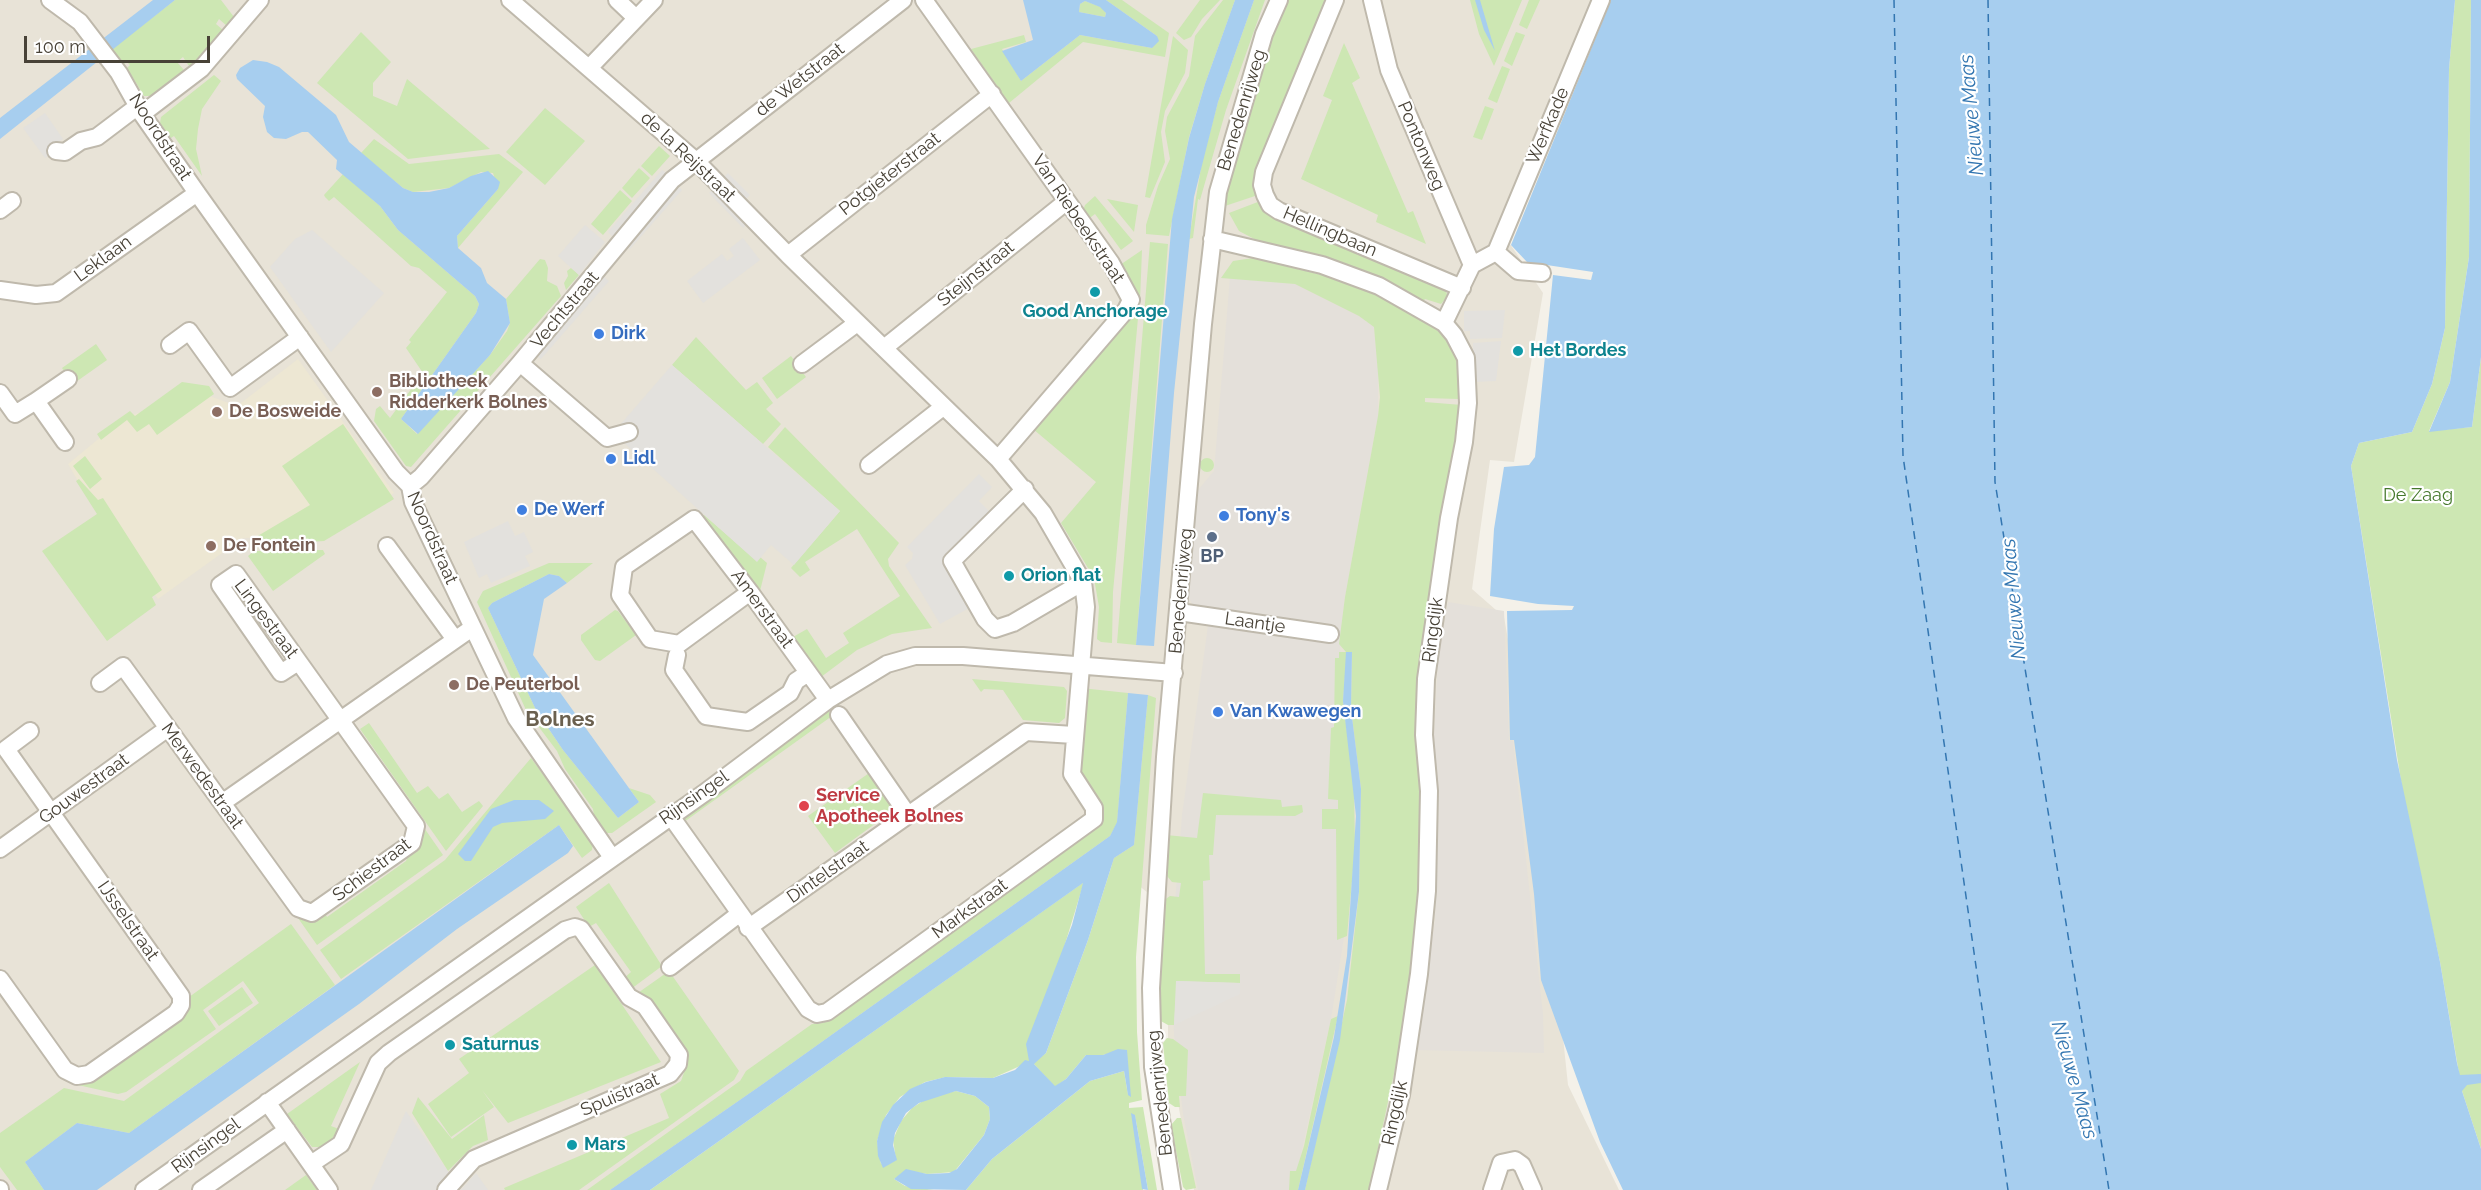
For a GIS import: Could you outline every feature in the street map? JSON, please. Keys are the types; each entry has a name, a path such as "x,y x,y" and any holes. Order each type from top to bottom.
{"street":[{"name":"Noordstraat","path":"50,0 80,22 106,56 197,193 396,472 410,486 413,502 516,718 611,856"},
{"path":"56,151 65,152 81,141 97,137 201,69 260,0"},
{"name":"de la Reijstraat","path":"510,0 696,160 788,255 999,459 1025,489 1069,554 1083,582 1086,607 1080,666"},
{"path":"617,0 636,18"},
{"path":"589,68 654,0"},
{"name":"de Wetstraat","path":"696,160 903,0"},
{"name":"Van Riebeekstraat","path":"924,0 1111,263 1131,300 1126,310 999,459"},
{"name":"Benedenrijweg","path":"1172,1190 1153,1067 1151,988 1154,906 1212,239 1218,192 1230,145 1264,34 1279,0"},
{"name":"Hellingbaan","path":"1335,0 1264,172 1262,184 1265,195 1270,205 1279,211 1462,288"},
{"name":"Pontonweg","path":"1372,0 1389,70 1472,265"},
{"name":"Werfkade","path":"1496,252 1601,0"},
{"name":"Potgieterstraat","path":"788,255 992,94"},
{"name":"Vechtstraat","path":"410,486 421,477 520,363 672,180 696,160"},
{"name":"Leklaan","path":"0,290 36,295 56,293 197,193"},
{"name":"Steijnstraat","path":"884,348 1067,201"},
{"name":"Ringdijk","path":"1212,239 1311,262 1379,286 1444,323 1454,335 1466,358 1468,402 1464,442 1438,585 1426,679 1424,735 1429,791 1427,880 1419,974 1401,1095 1378,1190"},
{"path":"1444,323 1472,265 1496,252 1518,271 1542,273"},
{"path":"802,364 857,322"},
{"path":"170,345 189,331 230,388 300,338"},
{"path":"520,363 607,438 629,432"},
{"path":"0,393 15,414 68,379"},
{"path":"36,401 65,442"},
{"path":"869,465 943,407"},
{"path":"1025,489 952,561 986,619 995,629 1013,623 1083,582"},
{"name":"Amerstraat","path":"678,650 650,639 620,595 624,567 694,519 828,700"},
{"path":"387,546 454,638"},
{"name":"Lingestraat","path":"298,662 281,672 220,585 236,574 340,720"},
{"path":"750,592 678,650 674,670 706,716 748,722 790,693 796,681 808,674"},
{"name":"Laantje","path":"1179,612 1330,634"},
{"path":"222,803 472,627"},
{"name":"Rijnsingel","path":"144,1190 611,856 703,794 828,700 887,664 915,656 963,656 1174,673"},
{"name":"Merwedestraat","path":"100,683 123,666 298,908"},
{"name":"Markstraat","path":"670,815 743,921 808,1009 817,1014 827,1012 1094,819 1094,808 1072,774 1080,666"},
{"path":"839,715 908,815"},
{"name":"Schiestraat","path":"298,908 312,913 317,911 407,847 415,838 416,826 340,720"},
{"name":"Gouwestraat","path":"0,849 168,728"},
{"name":"IJsselstraat","path":"0,979 65,1070 76,1076 88,1074 176,1013 181,1005 181,996 6,749 30,732"},
{"name":"Dintelstraat","path":"743,921 908,815 1026,732 1074,735"},
{"path":"670,968 743,921"},
{"name":"Spuistraat","path":"311,1164 341,1144 378,1063 389,1053 565,930 575,927 581,929 629,997 645,1006 649,1011 679,1055 678,1064 670,1074 474,1159 446,1190"},
{"path":"267,1102 329,1190"},
{"name":"Rijnsingel","path":"201,1190 286,1130"},
{"path":"1492,1190 1501,1163 1515,1160 1522,1165 1533,1190"}],"shaded area":[{"path":"0,0 1610,0 1510,244 1543,293 1514,462 1490,460 1472,589 1504,617 1541,829 1568,1085 1619,1190 1194,1190 1168,1049 1168,909 1097,852 624,1190 0,1190"},
{"path":"45,113 63,139 53,146 56,151 45,158 23,128"},
{"path":"662,170 669,175 614,238 608,232"},
{"path":"728,173 750,195 744,201 722,179"},
{"path":"676,184 682,190 630,249 624,243"},
{"path":"715,187 749,222 743,228 709,193"},
{"path":"585,225 605,242 579,275 558,256"},
{"path":"312,230 384,293 331,352 270,267 295,239"},
{"path":"743,238 760,260 703,303 687,281 722,254 727,261 734,256 729,249"},
{"path":"603,276 609,281 541,359 535,354"},
{"path":"1230,277 1295,284 1359,316 1374,327 1378,368 1378,416 1345,597 1340,644 1349,806 1344,937 1331,1019 1293,1190 1198,1190 1183,1114 1174,1035 1171,952 1182,815 1208,626 1186,595 1194,495 1214,471"},
{"path":"1505,310 1502,338 1470,339 1470,331 1464,331 1464,311"},
{"path":"1501,341 1496,381 1474,382 1473,343"},
{"path":"298,359 394,493 323,536 243,538 158,599 99,517 68,464 125,417 204,394 237,406"},
{"path":"672,365 840,511 794,565 771,545 757,562 613,433"},
{"path":"979,474 992,487 979,501 999,521 960,562 982,601 940,624 905,565 912,559 913,553 907,547"},
{"path":"508,521 515,536 524,532 533,552 525,556 530,566 491,583 487,574 479,578 464,542"},
{"path":"1448,602 1504,611 1509,740 1513,741 1543,1014 1544,1053 1415,1050 1435,921 1437,868 1434,737 1438,659"},
{"path":"1176,981 1240,983 1240,994 1174,1025"},
{"path":"406,1111 461,1190 371,1190"},
{"path":"476,1173 488,1190 461,1190"}],"green space":[{"path":"175,0 221,0 234,17 227,26 219,19 216,24 223,30 197,61 189,66 183,57 177,62 184,70 151,96 144,96 127,68 130,65 127,62 124,64 112,49"},
{"path":"1106,0 1122,0 1169,33 1165,57 1083,42 1009,103 971,49 1024,35 1026,42 1002,49 1021,81 1080,35 1152,48 1157,36"},
{"path":"1200,0 1220,0 1202,19 1191,37 1184,40 1176,33"},
{"path":"1223,0 1235,0 1189,137 1169,236 1146,234 1146,225 1158,186 1170,159 1165,131 1167,117 1189,76 1195,36"},
{"path":"1254,0 1265,0 1226,110 1200,200 1198,199 1193,238 1189,239 1202,162 1218,102"},
{"path":"1285,0 1331,0 1261,194 1225,206 1226,190 1260,65"},
{"path":"1470,0 1522,0 1494,66 1479,34"},
{"path":"1529,0 1540,0 1527,29 1519,25"},
{"name":"De Zaag","path":"2455,0 2471,0 2469,257 2450,382 2429,431 2472,427 2481,357 2481,1149 2462,1091 2440,962 2406,812 2351,466 2359,443 2412,432 2432,384 2445,328 2449,69"},
{"path":"1085,1 1101,7 1106,13 1105,17 1079,12 1080,4"},
{"path":"361,32 391,62 373,83 373,96 397,106 407,79 490,149 408,159 317,83"},
{"path":"1516,32 1525,35 1512,66 1504,61"},
{"path":"1173,36 1188,50 1185,73 1165,111 1161,132 1165,162 1150,198 1145,197"},
{"path":"1344,43 1360,78 1352,83 1408,213 1413,211 1426,244 1376,222 1378,215 1301,179 1332,100 1323,96"},
{"path":"1502,66 1510,69 1497,103 1488,99"},
{"path":"214,75 221,81 202,109 198,129 196,149 202,176 174,136 171,138 160,123 161,117"},
{"path":"1485,106 1494,109 1482,140 1473,137"},
{"path":"545,108 585,141 545,185 506,152"},
{"path":"374,139 409,164 499,154 523,172 458,248 457,236 498,189 493,173 481,172 449,188 413,192 403,188 361,153"},
{"path":"659,146 670,156 652,176 641,166"},
{"path":"639,168 650,178 632,198 622,188"},
{"path":"343,174 380,206 398,230 475,296 479,304 476,313 401,419 417,434 490,355 507,331 510,323 506,299 540,259 545,260 548,268 547,281 557,286 561,296 411,467 406,466 374,421 376,409 380,406 390,418 423,373 406,348 411,342 409,340 447,292 419,268 411,266 334,197 329,201 325,197 324,195"},
{"path":"620,190 632,201 603,235 591,224"},
{"path":"1095,196 1133,241 1121,250 1095,214 1087,220 1082,213 1085,205"},
{"path":"1107,199 1138,205 1134,232"},
{"path":"1263,200 1445,290 1448,296 1441,304 1425,299 1423,302 1258,241 1239,231 1229,213"},
{"path":"1150,242 1168,244 1136,645 1117,643"},
{"path":"1142,250 1140,301 1117,267"},
{"path":"1253,258 1334,278 1387,298 1443,334 1457,356 1459,399 1425,398 1425,402 1462,405 1418,736 1421,868 1416,941 1406,1018 1369,1190 1305,1190 1347,1000 1359,892 1361,789 1351,709 1352,653 1347,652 1343,701 1354,785 1355,848 1347,936 1337,940 1336,829 1322,829 1322,809 1338,809 1338,800 1328,799 1331,728 1334,727 1335,658 1339,658 1339,652 1346,652 1339,644 1345,597 1378,416 1380,397 1374,327 1359,316 1295,284 1221,278 1233,261"},
{"path":"571,268 579,275 566,290 564,283 568,276 567,271"},
{"path":"1139,307 1113,592 1112,643 1101,642 1097,639 1099,607 1094,578 1061,523 1096,482 1033,429"},
{"path":"696,337 746,390 757,382 773,403 766,409 781,424 763,444 672,365"},
{"path":"96,344 107,360 73,384 62,368"},
{"path":"791,356 806,377 777,399 762,378"},
{"path":"182,382 209,386 214,394 157,435 149,424 137,432 127,420 101,440 97,434 130,411 135,416"},
{"path":"343,424 394,499 324,541 262,545 256,537 310,505 282,466"},
{"path":"785,427 899,543 888,559 889,566 932,628 892,634 857,650 821,677 793,637 807,629 826,658 849,643 843,633 900,596 857,529 805,562 810,570 800,577 791,568 840,511 768,447"},
{"path":"85,456 102,479 90,489 73,466"},
{"path":"1207,458 1212,460 1214,465 1212,470 1207,472 1202,470 1200,465 1202,460"},
{"path":"79,479 98,500 103,498 162,590 152,597 156,605 107,641 42,551 97,514 76,481"},
{"path":"704,515 757,561 760,557 767,563 759,595 703,517"},
{"path":"323,550 325,554 273,591 248,556 254,551"},
{"path":"549,563 593,563 567,583 559,576 549,574 492,603 488,608 536,710 563,750 618,818 639,802 629,788 650,795 656,802 612,833 606,833 594,816 593,809 565,769 557,751 526,710 477,602 483,591"},
{"path":"615,610 636,635 600,661 595,660 581,640 581,635"},
{"path":"972,679 1064,687 1067,691 1065,718 1059,723 1023,720 1003,690 984,689 981,692"},
{"path":"1081,688 1128,693 1117,823 1110,836 610,1190 587,1190 740,1081 746,1071 812,1024 823,1023 882,982 1102,820 1103,812 1100,804 1078,768"},
{"path":"1148,695 1156,698 1136,957 1137,1032 1142,1100 1129,1103 1129,1108 1143,1107 1157,1190 1148,1190 1135,1115 1143,1190 966,1190 992,1159 1090,1081 1124,1071 1128,1095 1124,1050 1103,1055 1086,1055 1066,1079 1055,1087 1033,1063 1046,1053 1088,940 1114,858 1134,845"},
{"path":"829,711 832,716 684,822 687,811"},
{"path":"369,723 417,793 428,786 439,799 448,793 462,812 479,801 483,806 446,851 360,729"},
{"path":"531,758 593,843 592,850 582,858 559,825 341,979 320,950 445,860"},
{"path":"872,771 898,807 835,853 808,816"},
{"path":"1203,793 1281,800 1282,807 1302,805 1303,812 1295,816 1216,815 1213,855 1209,855 1210,880 1203,881 1205,974 1240,974 1240,983 1177,981 1174,1025 1168,1025 1159,1020 1156,979 1160,903 1170,896 1179,897 1181,883 1172,882 1163,871 1166,835 1197,838"},
{"path":"420,822 443,855 317,945 298,918 325,913 327,917 406,861"},
{"path":"1084,882 1029,1062 993,1078 946,1077 925,1082 900,1097 886,1115 877,1141 881,1164 896,1160 893,1140 901,1121 912,1108 929,1097 956,1091 975,1096 989,1107 990,1119 984,1135 954,1172 927,1174 909,1171 894,1179 905,1186 934,1190 650,1190"},
{"path":"609,883 662,966 631,989 623,979 631,972 596,923 589,927 576,907"},
{"path":"291,924 335,985 129,1133 77,1123 25,1162 44,1190 17,1190 0,1167 0,1133 64,1088 124,1101 259,1003 243,981 203,1010 216,1029 126,1092 118,1094 69,1083"},
{"path":"595,965 661,1062 508,1123 482,1090 494,1107 451,1137 428,1104 469,1073 459,1059"},
{"path":"669,971 739,1071 734,1080 579,1190 505,1190 504,1188 669,1118 660,1094 681,1081 687,1064 686,1052 635,995"},
{"path":"242,987 253,1003 219,1026 208,1011"},
{"path":"1338,1016 1298,1190 1289,1190 1290,1171 1296,1171 1304,1146 1331,1019"},
{"path":"1167,1038 1173,1039 1188,1050 1186,1096 1179,1096 1180,1107 1169,1103 1163,1043"},
{"path":"360,1062 331,1126 339,1129 331,1140 321,1147 312,1147 287,1114"},
{"path":"418,1097 452,1139 484,1115 488,1140 473,1146 448,1171 412,1113"},
{"path":"1177,1118 1181,1118 1196,1188 1186,1190 1183,1187 1171,1125"},
{"path":"306,1175 317,1190 285,1190"}],"water":[{"path":"153,0 175,0 0,139 0,118"},
{"path":"1023,0 1106,0 1157,36 1159,41 1152,48 1080,35 1021,81 1002,51 1033,40","holes":["1085,1 1100,7 1106,13 1105,17 1079,12 1080,4"]},
{"path":"1235,0 1254,0 1218,102 1194,197 1174,393 1154,646 1136,645 1172,219 1189,138 1205,84"},
{"path":"1475,0 1480,0 1495,51 1484,30"},
{"name":"Nieuwe Maas","path":"1611,0 2455,0 2449,69 2445,328 2432,384 2412,432 2359,443 2351,466 2397,760 2440,962 2457,1063 2460,1075 2481,1074 2481,1083 2467,1085 2462,1091 2481,1149 2481,1190 1623,1190 1600,1142 1541,980 1534,894 1514,740 1510,740 1507,611 1572,610 1574,606 1538,604 1490,596 1494,529 1504,467 1529,465 1535,457 1553,275 1591,280 1593,272 1527,262 1511,245"},
{"path":"2471,0 2481,0 2481,357 2472,427 2429,432 2450,382 2469,257"},
{"path":"253,60 279,67 336,115 349,142 403,188 413,192 429,192 449,188 471,176 488,171 500,182 498,189 457,236 458,248 481,268 487,283 506,299 510,323 490,355 418,434 401,419 476,313 479,304 475,296 398,230 380,206 336,169 337,160 308,132 302,132 286,139 274,138 267,132 263,117 265,106 237,79 236,75 240,68"},
{"path":"549,574 559,576 567,583 544,599 533,655 639,802 618,818 563,750 536,710 488,608 492,603"},
{"path":"1346,652 1352,652 1351,709 1361,789 1359,892 1340,1040 1305,1190 1298,1190 1334,1037 1347,956 1356,816 1343,701"},
{"path":"1128,693 1148,695 1134,845 1114,858 1088,940 1046,1053 1034,1064 1055,1086 1066,1079 1086,1055 1103,1055 1118,1049 1127,1050 1131,1097 1128,1095 1124,1071 1090,1081 992,1159 966,1190 911,1189 894,1179 906,1169 927,1174 949,1173 957,1169 984,1135 990,1119 989,1107 975,1096 956,1091 919,1103 906,1113 895,1133 893,1145 897,1160 883,1168 878,1156 877,1141 882,1122 893,1105 910,1089 945,1077 993,1078 1015,1070 1025,1060 1029,1061 1026,1044 1072,925 1083,883 650,1190 610,1190 1110,836 1117,822"},
{"path":"514,800 539,800 554,811 545,819 502,823 493,827 471,861 465,861 458,854 491,809"},
{"path":"559,825 573,846 568,853 457,929 359,1004 97,1190 44,1190 25,1162 77,1123 129,1133"},
{"path":"1131,1113 1135,1115 1148,1190 1142,1189"}],"ferry route":[{"path":"1894,0 1903,456 2008,1190"},
{"path":"1988,0 1995,482 2109,1190"}],"place":[{"name":"Good Anchorage","path":"1095,292"},
{"name":"Dirk","path":"599,334"},
{"name":"Het Bordes","path":"1518,351"},
{"name":"Bibliotheek Ridderkerk Bolnes","path":"377,392"},
{"name":"De Bosweide","path":"217,412"},
{"name":"Lidl","path":"611,459"},
{"name":"De Werf","path":"522,510"},
{"name":"Tony's","path":"1224,516"},
{"name":"BP","path":"1212,537"},
{"name":"De Fontein","path":"211,546"},
{"name":"Orion flat","path":"1009,576"},
{"name":"De Peuterbol","path":"454,685"},
{"name":"Van Kwawegen","path":"1218,712"},
{"name":"Service Apotheek Bolnes","path":"804,806"},
{"name":"Saturnus","path":"450,1045"},
{"name":"Mars","path":"572,1145"}],"district":[{"name":"Bolnes","path":"560,720"}]}
